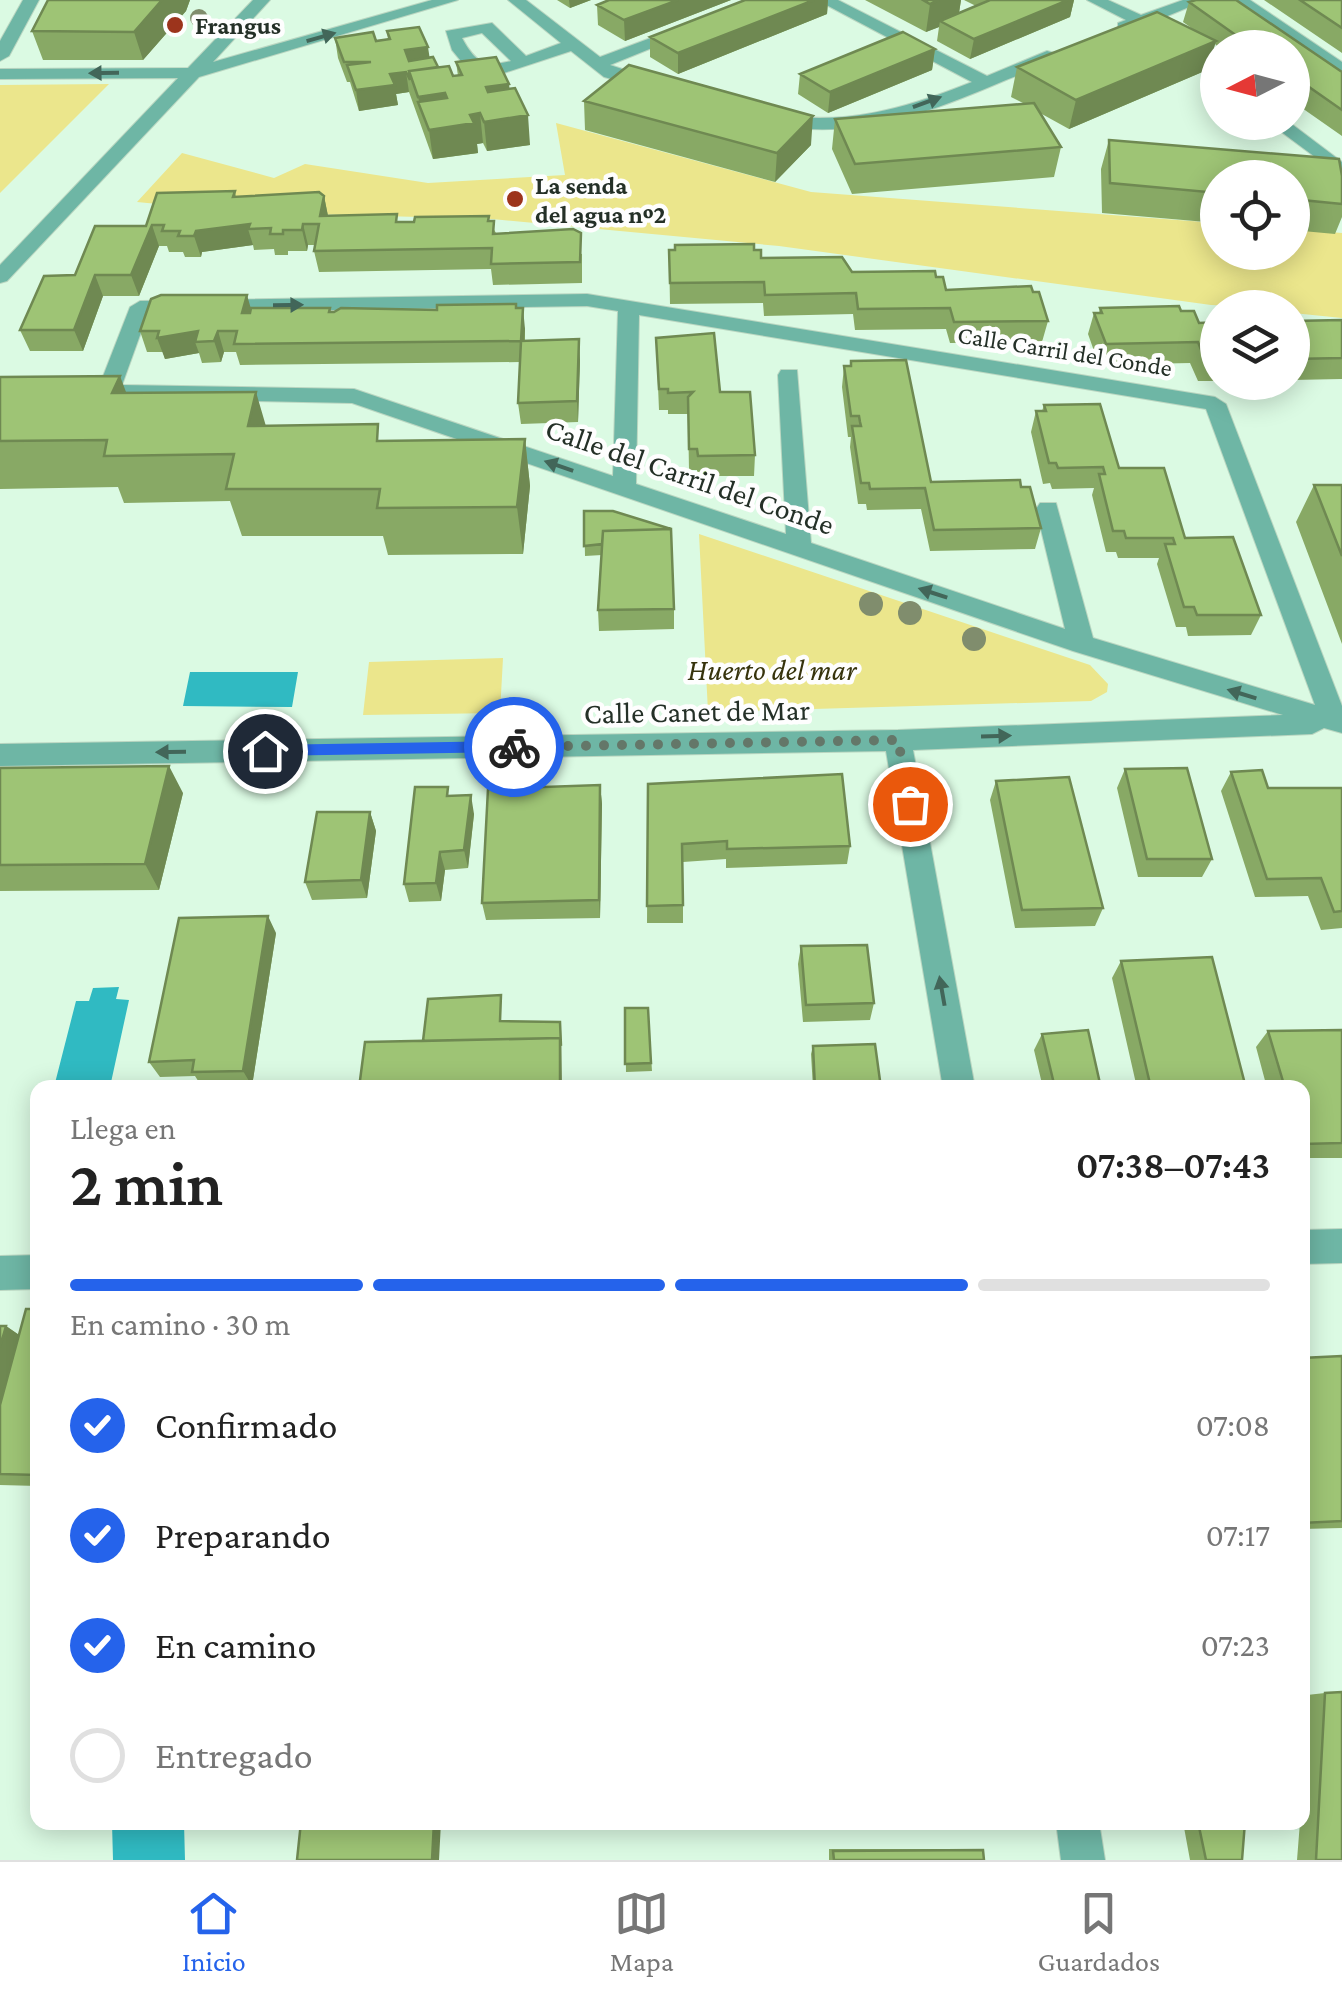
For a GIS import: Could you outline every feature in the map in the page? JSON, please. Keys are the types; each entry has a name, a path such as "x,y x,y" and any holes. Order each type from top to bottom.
{"street":[{"path":"0,56 31,0"},
{"path":"0,276 262,0"},
{"path":"7,74 193,74 450,0"},
{"path":"516,0 610,73 668,89"},
{"path":"826,0 984,81"},
{"path":"1096,0 1141,21 1200,65"},
{"path":"1113,32 1198,0"},
{"path":"1239,0 1342,70"},
{"path":"598,63 700,25"},
{"path":"522,62 573,45"},
{"path":"744,110 802,127 867,125 1076,46"},
{"path":"1301,140 1342,171"},
{"name":"Calle Carril del Conde","path":"109,391 140,307 588,300 1216,404 1339,723"},
{"path":"624,488 629,307"},
{"path":"789,375 799,548"},
{"name":"Calle del Carril del Conde","path":"72,390 354,396 1082,644 1339,723"},
{"path":"1048,509 1082,644"},
{"path":"1174,728 1193,721 1199,710 1198,692 1186,677"},
{"name":"Calle Canet de Mar","path":"0,755 898,740 1339,723"},
{"path":"898,740 958,1080"},
{"path":"1310,1247 1342,1246"},
{"path":"0,1273 30,1272"},
{"path":"1079,1830 1083,1860"}],"green space":[{"path":"109,84 0,193 0,85"},
{"path":"556,123 811,192 1200,222 1200,270 1310,270 1310,230 1342,233 1342,318 1310,315 1310,290 1200,290 1200,303 779,246 492,219 240,212 137,202 182,153 274,178 305,164 428,183 565,175"},
{"name":"Huerto del mar","path":"699,534 1090,665 1108,684 1107,692 1091,701 708,712"},
{"path":"503,658 500,713 363,715 369,662"}],"water":[{"path":"190,672 298,672 292,707 183,706"},
{"path":"119,987 116,999 129,1000 112,1080 56,1080 76,1001 89,1001 93,988"},
{"path":"112,1830 184,1830 185,1860 113,1860"}],"building":[{"path":"48,0 162,0 134,32 32,31"},
{"path":"609,0 678,0 624,20 597,5"},
{"path":"745,0 814,0 678,53 650,37"},
{"path":"990,0 1068,0 974,39 940,21"},
{"path":"1236,0 1280,30 1229,30 1189,2"},
{"path":"1300,0 1342,0 1342,28"},
{"path":"1157,12 1200,33 1200,48 1076,100 1017,67"},
{"path":"419,27 428,47 405,50 409,61 433,57 438,67 409,71 410,80 406,72 390,74 395,85 356,90 347,65 371,62 344,62 335,38 373,32 376,41 390,39 387,31"},
{"path":"903,32 935,49 830,92 800,74"},
{"path":"1310,50 1342,72 1342,110 1310,88"},
{"path":"496,57 509,84 486,87 488,92 515,88 528,115 484,122 480,113 470,115 474,123 429,130 418,102 447,98 445,93 418,97 409,71 449,66 453,76 462,75 456,62"},
{"path":"629,65 813,116 777,153 584,101"},
{"path":"1034,103 1061,147 855,164 835,119"},
{"path":"1109,140 1339,159 1342,204 1310,201 1310,160 1200,160 1200,191 1110,183"},
{"path":"235,191 233,197 319,192 324,196 320,216 397,214 396,222 414,222 415,217 489,216 488,221 494,221 493,234 573,229 581,233 580,262 491,264 492,248 314,251 319,224 303,224 302,230 270,234 271,228 248,229 250,224 196,231 194,236 178,236 180,231 162,231 164,225 152,225 131,275 95,275 74,330 20,330 44,276 75,275 95,226 146,226 157,193"},
{"path":"754,244 754,250 761,250 761,258 842,257 852,272 935,271 936,277 943,277 946,290 1031,286 1033,292 1039,292 1048,321 954,322 950,308 858,309 856,293 765,295 764,282 670,283 669,250 675,250 675,245"},
{"path":"161,295 247,295 242,313 250,313 251,308 330,308 329,312 334,312 341,308 437,310 437,305 516,304 516,308 523,308 521,341 234,344 237,331 218,331 214,341 195,342 198,331 157,338 159,331 140,331 151,299"},
{"path":"1179,306 1181,311 1194,311 1200,323 1200,347 1198,342 1106,344 1094,313 1102,313 1100,308"},
{"path":"1342,320 1342,358 1310,359 1310,321"},
{"path":"714,333 720,392 750,392 755,455 698,456 697,449 689,449 688,397 693,392 668,393 668,389 659,389 656,338"},
{"path":"579,339 577,401 518,403 521,341"},
{"path":"906,360 931,482 1020,480 1021,487 1030,487 1041,528 934,530 925,488 870,489 869,483 861,483 852,426 861,426 859,416 851,416 844,366 851,366 851,361"},
{"path":"120,376 112,393 256,392 248,426 378,424 377,441 525,439 517,507 377,508 380,489 226,489 234,454 104,456 107,440 0,441 0,377"},
{"path":"1100,404 1119,468 1164,468 1185,538 1233,537 1261,615 1197,615 1194,607 1184,607 1165,544 1175,544 1173,538 1126,538 1124,531 1113,531 1099,474 1105,474 1103,467 1058,468 1056,463 1049,463 1036,411 1046,411 1044,405"},
{"path":"1314,485 1342,485 1342,556"},
{"path":"584,511 613,511 671,529 603,531 602,544 584,546"},
{"path":"671,529 674,609 598,610 603,531"},
{"path":"169,766 145,864 0,865 0,768"},
{"path":"1187,768 1212,859 1147,859 1125,769"},
{"path":"1262,770 1268,788 1342,788 1342,911 1334,912 1321,878 1267,879 1231,772"},
{"path":"842,774 850,846 727,849 727,841 682,844 683,905 647,906 648,784"},
{"path":"1069,777 1103,908 1022,910 996,781"},
{"path":"600,785 599,900 482,903 488,789"},
{"path":"415,787 448,787 447,796 471,795 464,850 440,852 436,883 404,884"},
{"path":"317,812 370,812 361,880 305,882"},
{"path":"268,916 243,1071 192,1072 194,1060 149,1062 179,918"},
{"path":"867,945 874,1003 806,1005 801,946"},
{"path":"1212,957 1244,1080 1149,1080 1121,961"},
{"path":"501,995 500,1021 560,1022 561,1046 560,1038 423,1041 428,999"},
{"path":"625,1008 648,1008 651,1063 625,1064"},
{"path":"1088,1030 1099,1080 1053,1080 1042,1034"},
{"path":"1342,1030 1342,1143 1310,1144 1310,1080 1283,1080 1268,1031"},
{"path":"560,1038 560,1080 360,1080 365,1042"},
{"path":"875,1044 880,1080 815,1080 813,1046"},
{"path":"26,1309 30,1309 30,1475 0,1474 0,1405"},
{"path":"0,1326 6,1326 0,1347"},
{"path":"1342,1356 1342,1521 1310,1523 1310,1358"},
{"path":"1342,1692 1342,1860 1316,1860 1325,1693"},
{"path":"300,1830 434,1830 432,1860 297,1860"},
{"path":"1200,1830 1244,1830 1242,1860 1206,1860"},
{"path":"983,1850 984,1860 834,1860 833,1851"}],"way so far":[{"path":"514,747 898,740 910,804"}],"place":[{"name":"Frangus","path":"175,25"},
{"name":"La senda del agua nº2","path":"515,199"}],"route":[{"path":"265,751 514,747"}]}
